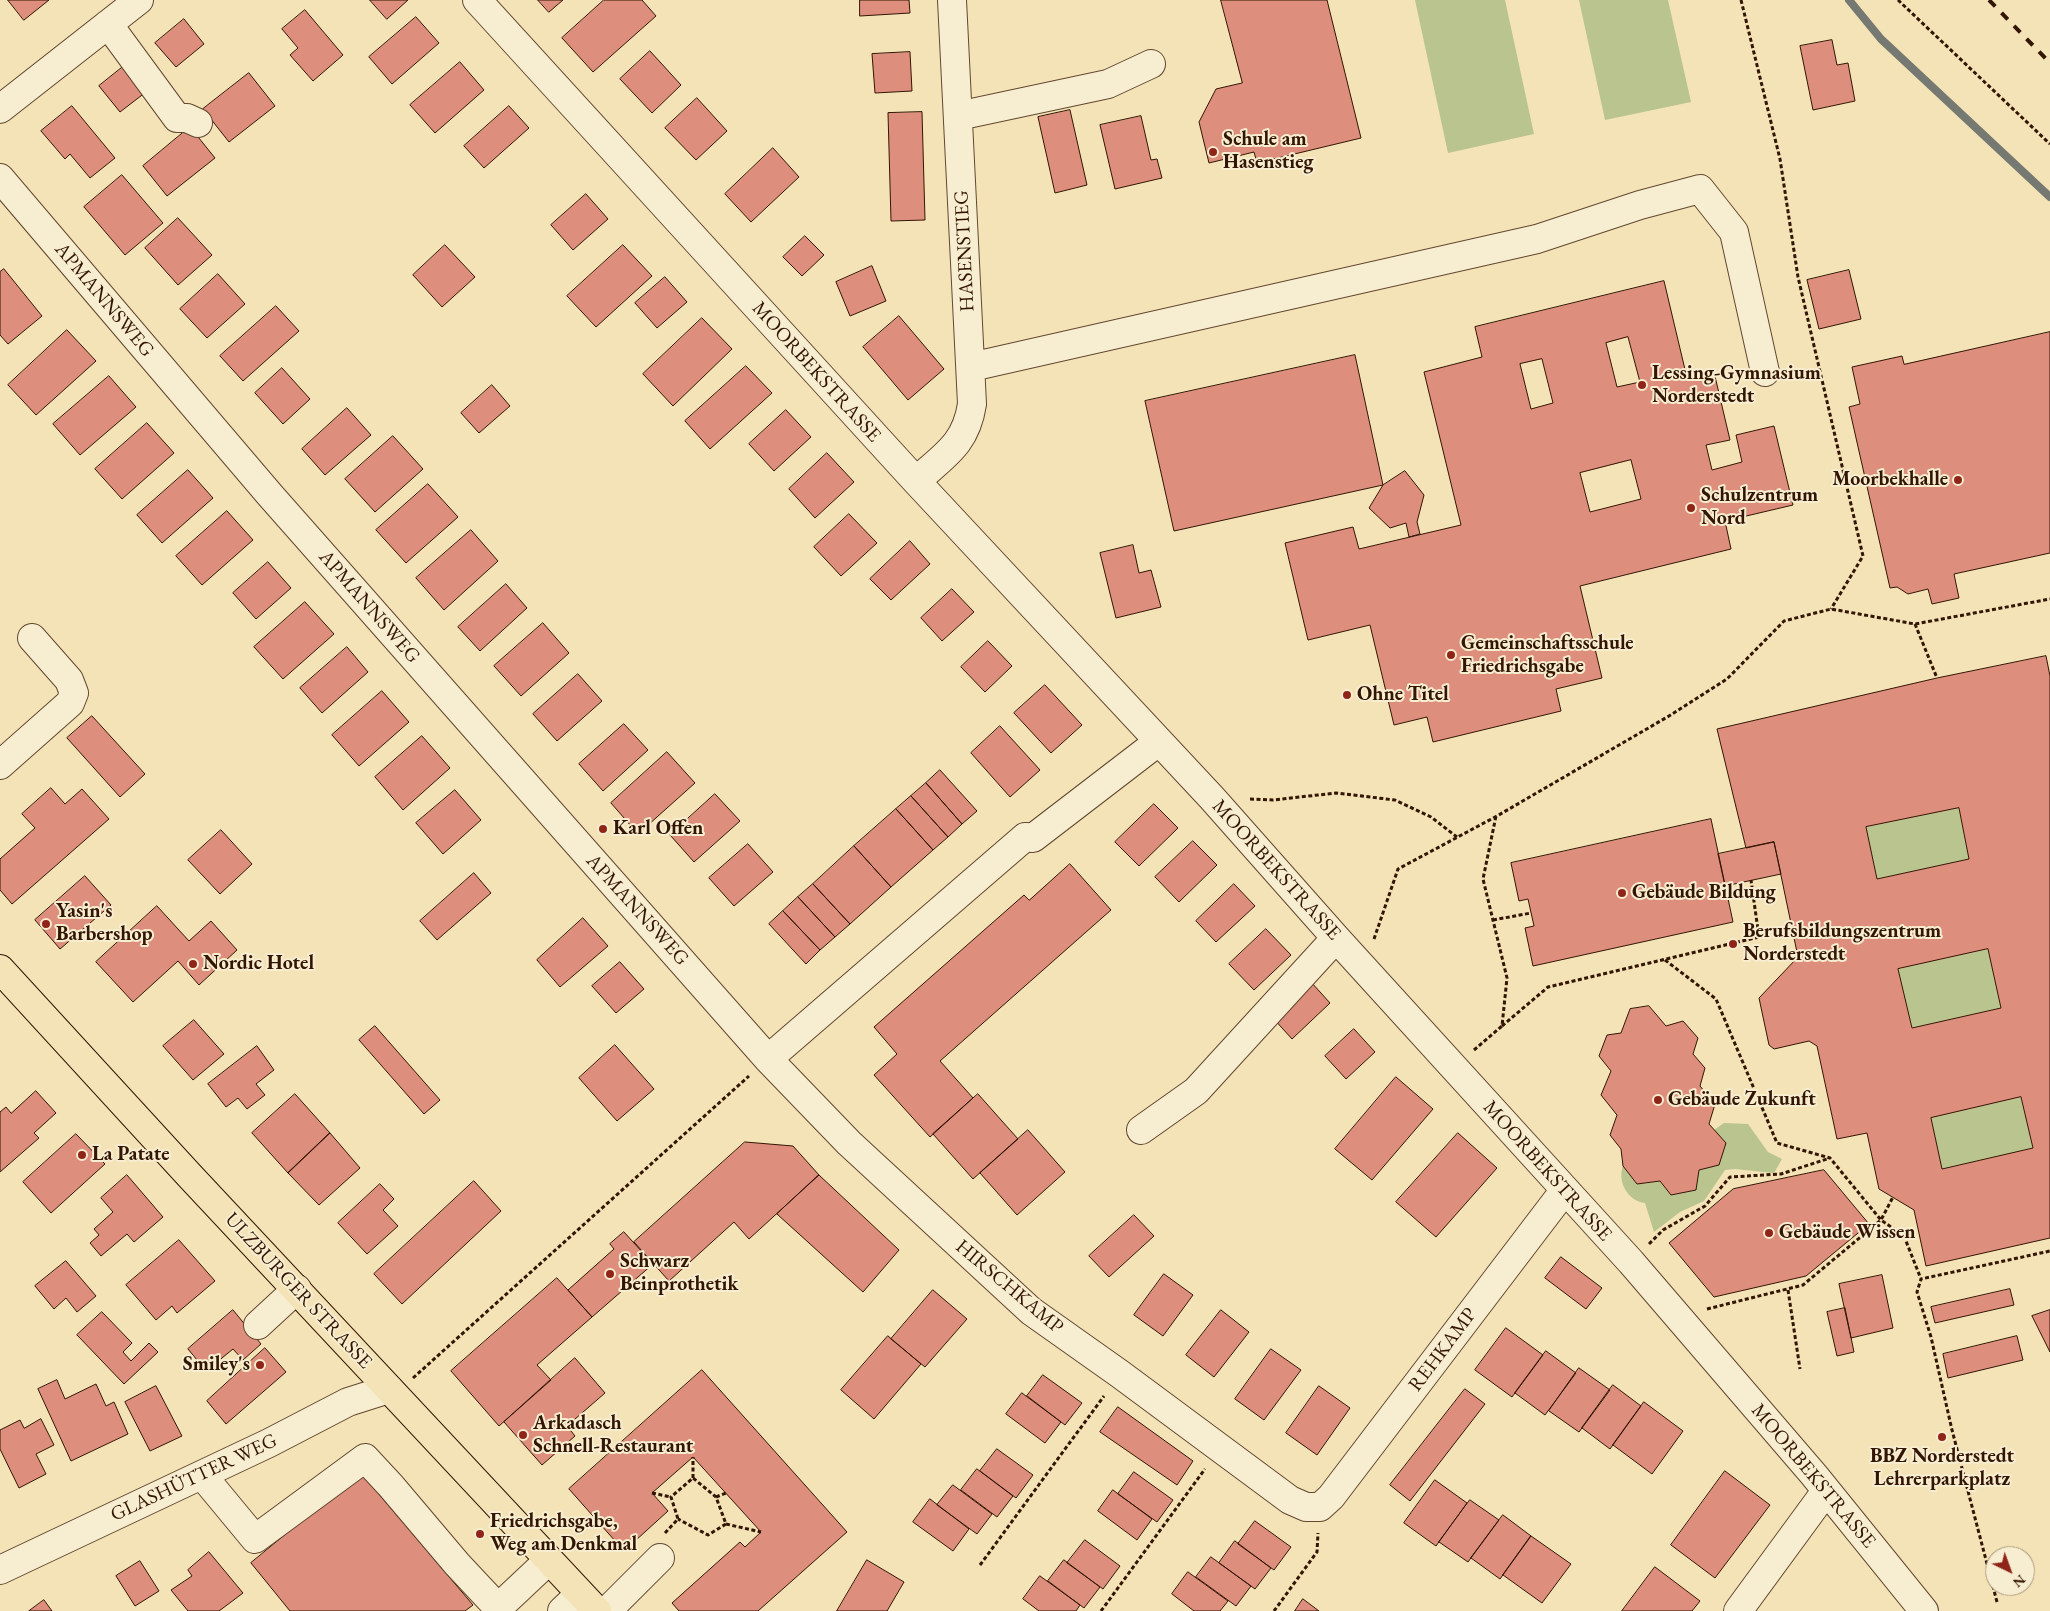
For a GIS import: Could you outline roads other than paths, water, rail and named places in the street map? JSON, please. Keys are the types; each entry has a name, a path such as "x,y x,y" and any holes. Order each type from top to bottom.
{"main road":[{"name":"ULZBURGER STRASSE","path":"0,969 189,1175 549,1560 580,1605"}],"street":[{"path":"0,108 139,0"},
{"name":"MOORBEKSTRASSE","path":"477,0 916,482 1212,798 1564,1191 1631,1262 1826,1491 1924,1611"},
{"name":"HASENSTIEG","path":"916,482 958,443 966,431 972,404 952,0"},
{"path":"108,24 177,118 187,118 198,123"},
{"path":"958,116 1108,84 1151,64"},
{"name":"APMANNSWEG","path":"0,178 270,495 743,1030"},
{"path":"971,367 1537,239 1640,205 1700,189 1734,232 1766,372"},
{"path":"0,765 70,703 74,693 69,680 32,638"},
{"path":"768,1059 1025,837 1033,838 1158,742"},
{"path":"1141,1130 1196,1091 1344,946"},
{"name":"HIRSCHKAMP","path":"743,1030 768,1059 856,1150 1031,1311 1120,1374 1290,1500 1313,1507"},
{"name":"REHKAMP","path":"1313,1507 1331,1497 1564,1191"},
{"path":"258,1325 297,1289"},
{"name":"GLASHÜTTER WEG","path":"0,1570 269,1443 348,1402 389,1389"},
{"path":"202,1475 255,1539 365,1458 457,1564 500,1609 549,1560"},
{"path":"1738,1611 1826,1491"},
{"path":"606,1611 661,1547"}],"waterway":[{"path":"1849,0 1881,39 2050,197"}],"railway":[{"path":"1989,0 2050,63"}],"place":[{"name":"Schule am Hasenstieg","path":"1213,152"},
{"name":"Lessing-Gymnasium Norderstedt","path":"1642,385"},
{"name":"Moorbekhalle","path":"1958,480"},
{"name":"Schulzentrum Nord","path":"1691,508"},
{"name":"Gemeinschaftsschule Friedrichsgabe","path":"1451,655"},
{"name":"Ohne Titel","path":"1347,695"},
{"name":"Karl Offen","path":"603,829"},
{"name":"Gebäude Bildung","path":"1622,893"},
{"name":"Yasin's Barbershop","path":"46,924"},
{"name":"Berufsbildungszentrum Norderstedt","path":"1733,944"},
{"name":"Nordic Hotel","path":"193,964"},
{"name":"Gebäude Zukunft","path":"1658,1100"},
{"name":"La Patate","path":"82,1155"},
{"name":"Gebäude Wissen","path":"1769,1233"},
{"name":"Schwarz Beinprothetik","path":"610,1274"},
{"name":"Smiley's","path":"260,1365"},
{"name":"Arkadasch Schnell-Restaurant","path":"523,1435"},
{"name":"BBZ Norderstedt Lehrerparkplatz","path":"1942,1437"},
{"name":"Friedrichsgabe, Weg am Denkmal","path":"480,1534"}]}
